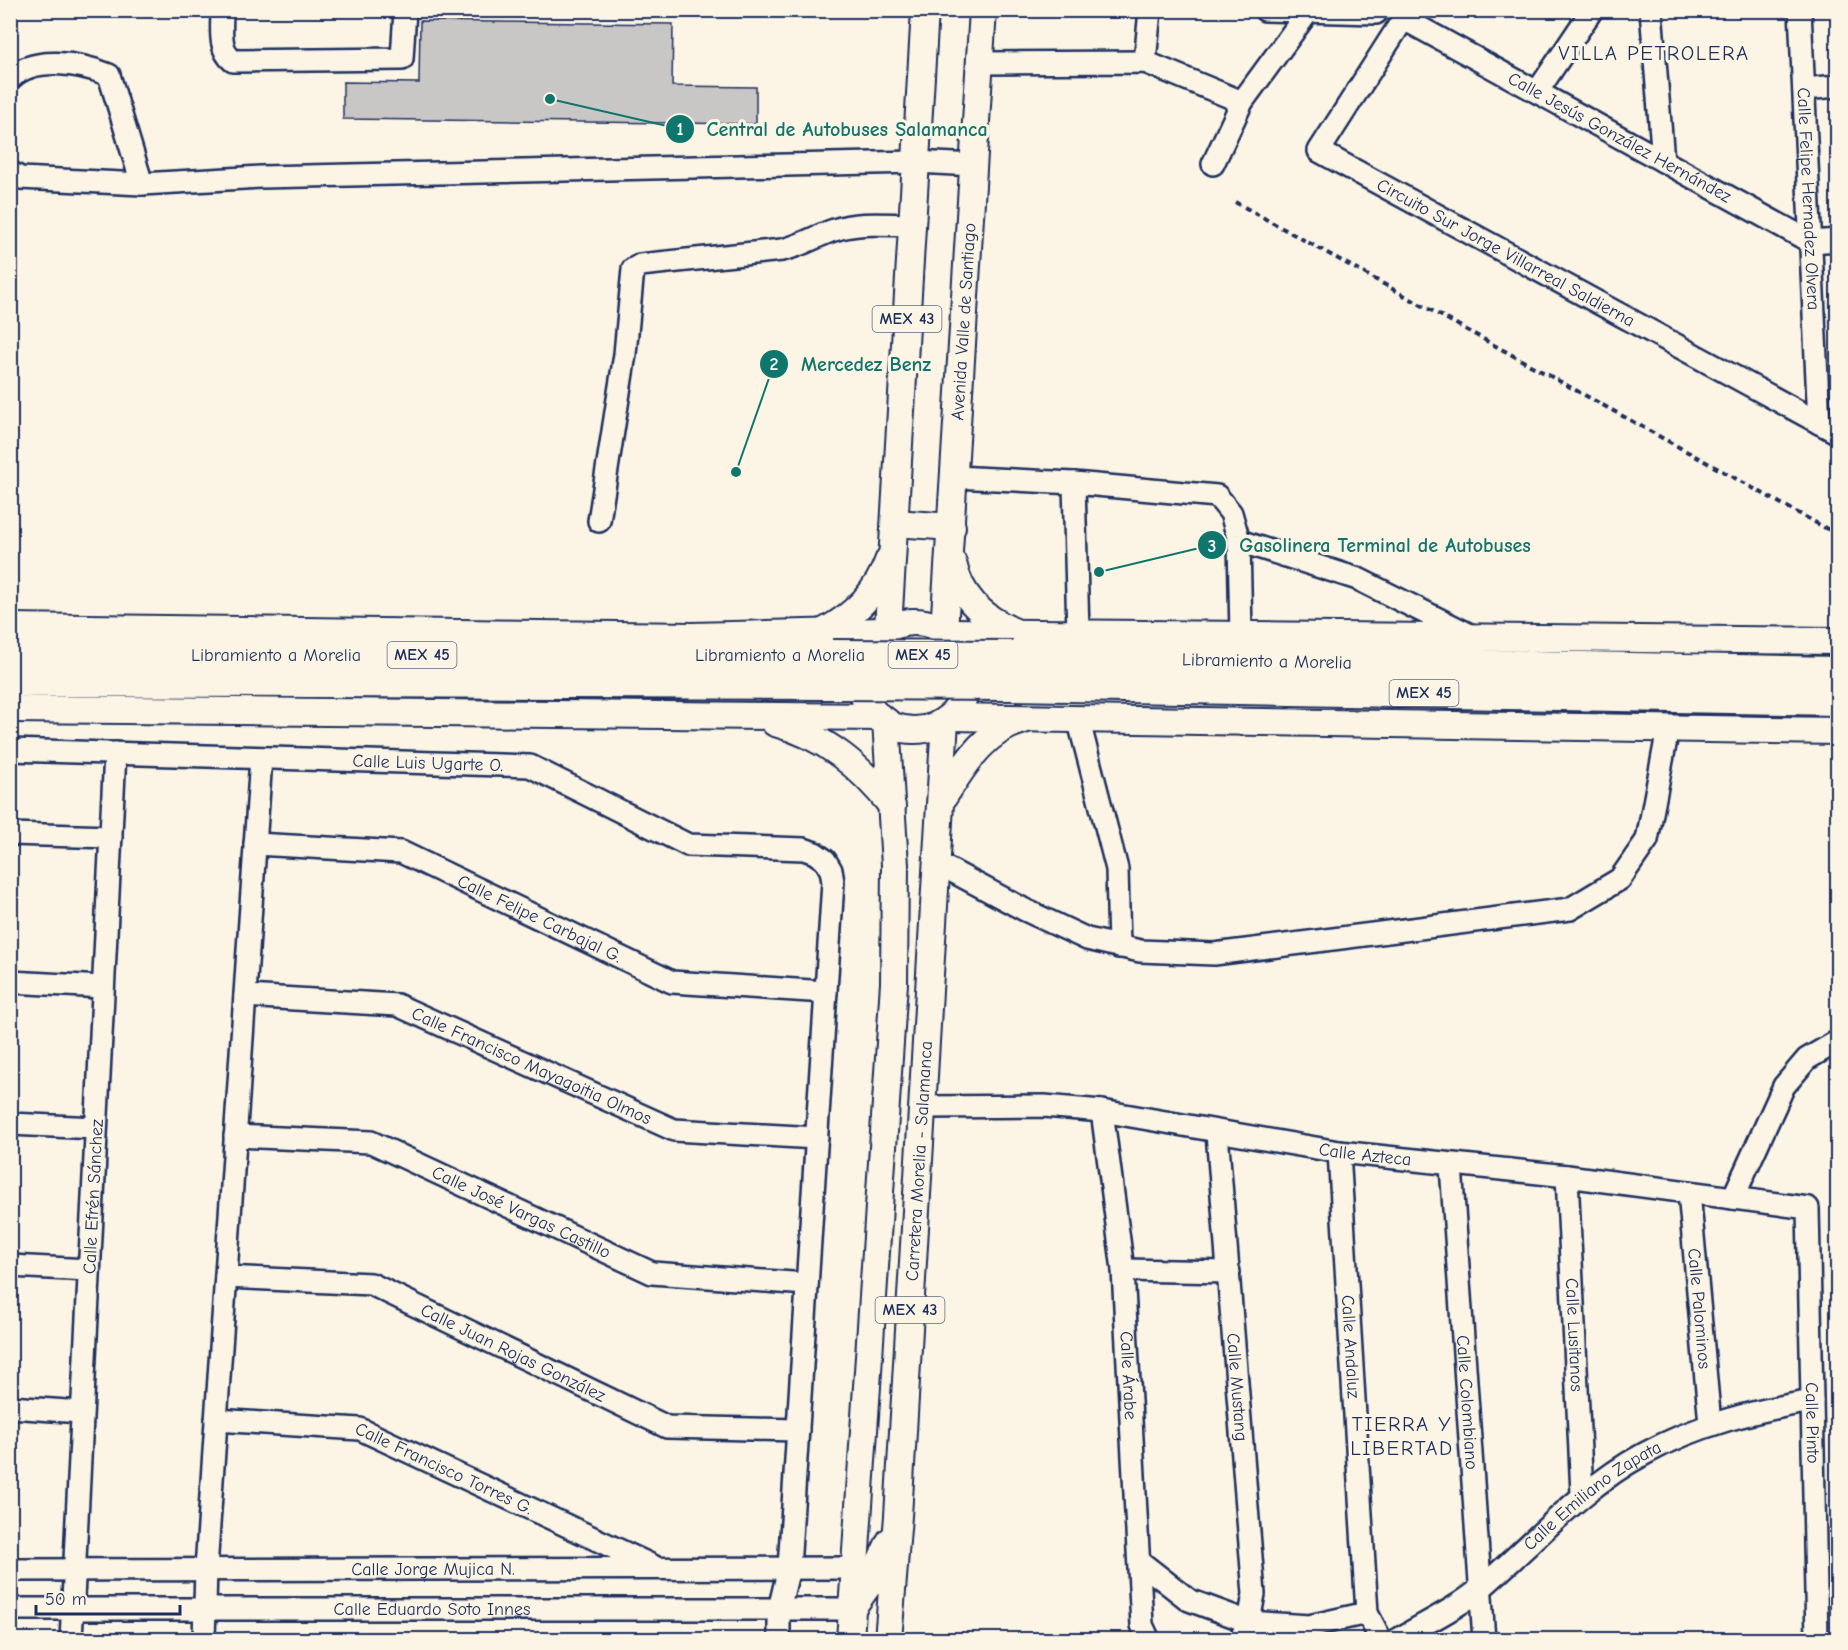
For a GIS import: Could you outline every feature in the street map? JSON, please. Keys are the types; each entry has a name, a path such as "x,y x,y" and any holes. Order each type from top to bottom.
{"highway":[{"name":"Libramiento a Morelia","path":"10,655 826,644 1015,644 1838,672"},
{"name":"Libramiento a Morelia","path":"10,681 1011,685 1838,700"}],"main road":[{"name":"MEX 43","path":"883,719 867,702 860,673 870,645 886,629 894,532 925,10"},
{"name":"Avenida Valle de Santiago","path":"946,632 983,10"},
{"path":"826,644 838,624 869,597 888,562 894,532 952,537 960,584 969,600 1015,644"},
{"path":"10,627 692,636 826,644 917,622 946,632 1015,644 1078,633 1838,641"},
{"name":"MEX 43","path":"946,632 966,658 968,679 963,700 947,718"},
{"path":"10,709 883,719 898,727 919,729 947,718 1078,718 1838,731"},
{"path":"725,716 758,719 790,727 820,740 847,758 872,780 892,806"},
{"name":"Carretera Morelia - Salamanca","path":"888,1640 898,1516 939,804 947,718"},
{"path":"939,804 972,755 985,741 1000,730 1035,718"},
{"name":"Carretera Morelia - Salamanca","path":"850,1640 894,982 895,865 892,806 883,719"},
{"path":"852,1609 884,1559 898,1516"}],"street":[{"path":"222,10 222,47 232,61 402,59 405,10"},
{"path":"1145,62 1150,10"},
{"path":"1265,10 1307,13 1376,13"},
{"path":"1538,92 1592,10"},
{"path":"1651,10 1663,161"},
{"name":"Calle Felipe Hernadez Olvera","path":"1800,10 1811,242 1828,428"},
{"path":"1213,164 1242,102 1307,13"},
{"name":"Calle Jesús González Hernández","path":"1406,15 1538,92 1811,242"},
{"name":"Circuito Sur Jorge Villarreal Saldierna","path":"1406,15 1319,151 1828,428"},
{"path":"980,63 1145,62 1242,102"},
{"path":"10,79 20,69 40,64 91,68 109,75 142,184"},
{"path":"1804,89 1838,86"},
{"path":"10,172 20,178 142,184 261,177 916,162 974,165"},
{"path":"599,520 625,354 633,269 640,265 782,250 800,246 833,230 856,224 912,225"},
{"path":"1811,242 1838,240"},
{"path":"955,477 1074,483 1217,496 1232,513 1239,541 1241,635"},
{"path":"1074,483 1078,633"},
{"path":"1239,541 1358,579 1475,637"},
{"path":"1078,718 1117,869 1119,947"},
{"path":"937,863 1087,939 1140,951 1214,954 1570,909 1620,879 1647,840 1668,729"},
{"name":"Calle Luis Ugarte O.","path":"10,750 530,766 688,845 804,849 815,852 825,860 831,870 833,882 826,993"},
{"name":"Calle Efrén Sánchez","path":"71,1640 115,753"},
{"path":"204,1640 206,1569 261,758"},
{"path":"10,834 111,837"},
{"name":"Calle Felipe Carbajal G.","path":"255,844 401,852 672,982 826,993"},
{"path":"10,981 103,987"},
{"path":"779,1640 780,1609 789,1568 826,993"},
{"name":"Calle Francisco Mayagoitia Olmos","path":"245,996 397,1005 674,1130 817,1138"},
{"path":"1733,1198 1784,1086 1807,1059 1838,1041"},
{"name":"Calle Azteca","path":"922,1107 1044,1106 1102,1111 1218,1133 1339,1152 1451,1166 1567,1176 1808,1208"},
{"name":"Calle Árabe","path":"1102,1111 1123,1270 1142,1626 1149,1640"},
{"path":"10,1124 96,1128"},
{"name":"Calle Mustang","path":"1218,1133 1254,1594 1245,1631"},
{"name":"Calle José Vargas Castillo","path":"235,1136 371,1142 652,1273 807,1284"},
{"name":"Calle Andaluz","path":"1339,1152 1367,1613"},
{"name":"Calle Colombiano","path":"1451,1166 1484,1640"},
{"name":"Calle Lusitanos","path":"1567,1176 1582,1494"},
{"name":"Calle Palominos","path":"1689,1192 1710,1424"},
{"name":"Calle Pinto","path":"1808,1208 1817,1640"},
{"path":"10,1266 89,1270"},
{"path":"1123,1270 1229,1272"},
{"name":"Calle Juan Rojas González","path":"226,1277 371,1284 667,1427 798,1430"},
{"name":"Calle Emiliano Zapata","path":"1397,1640 1480,1589 1582,1494 1643,1454 1710,1424 1761,1409 1812,1401"},
{"path":"10,1407 81,1412"},
{"name":"Calle Francisco Torres G.","path":"216,1420 360,1429 659,1569"},
{"path":"1139,1561 1189,1600 1245,1631 1309,1626 1367,1613 1381,1640"},
{"name":"Calle Jorge Mujica N.","path":"10,1570 854,1568"},
{"name":"Calle Eduardo Soto Innes","path":"10,1609 852,1609"}],"path":[{"path":"1235,202 1838,535"}],"building":[{"path":"420,21 673,24 672,86 756,87 756,124 343,119 343,82 419,83"}],"place":[{"name":"Central de Autobuses Salamanca","path":"550,99"},
{"name":"Mercedez Benz","path":"736,472"},
{"name":"Gasolinera Terminal de Autobuses","path":"1099,572"}],"district":[{"name":"VILLA PETROLERA","path":"1654,53"},
{"name":"TIERRA Y LIBERTAD","path":"1402,1436"}]}
